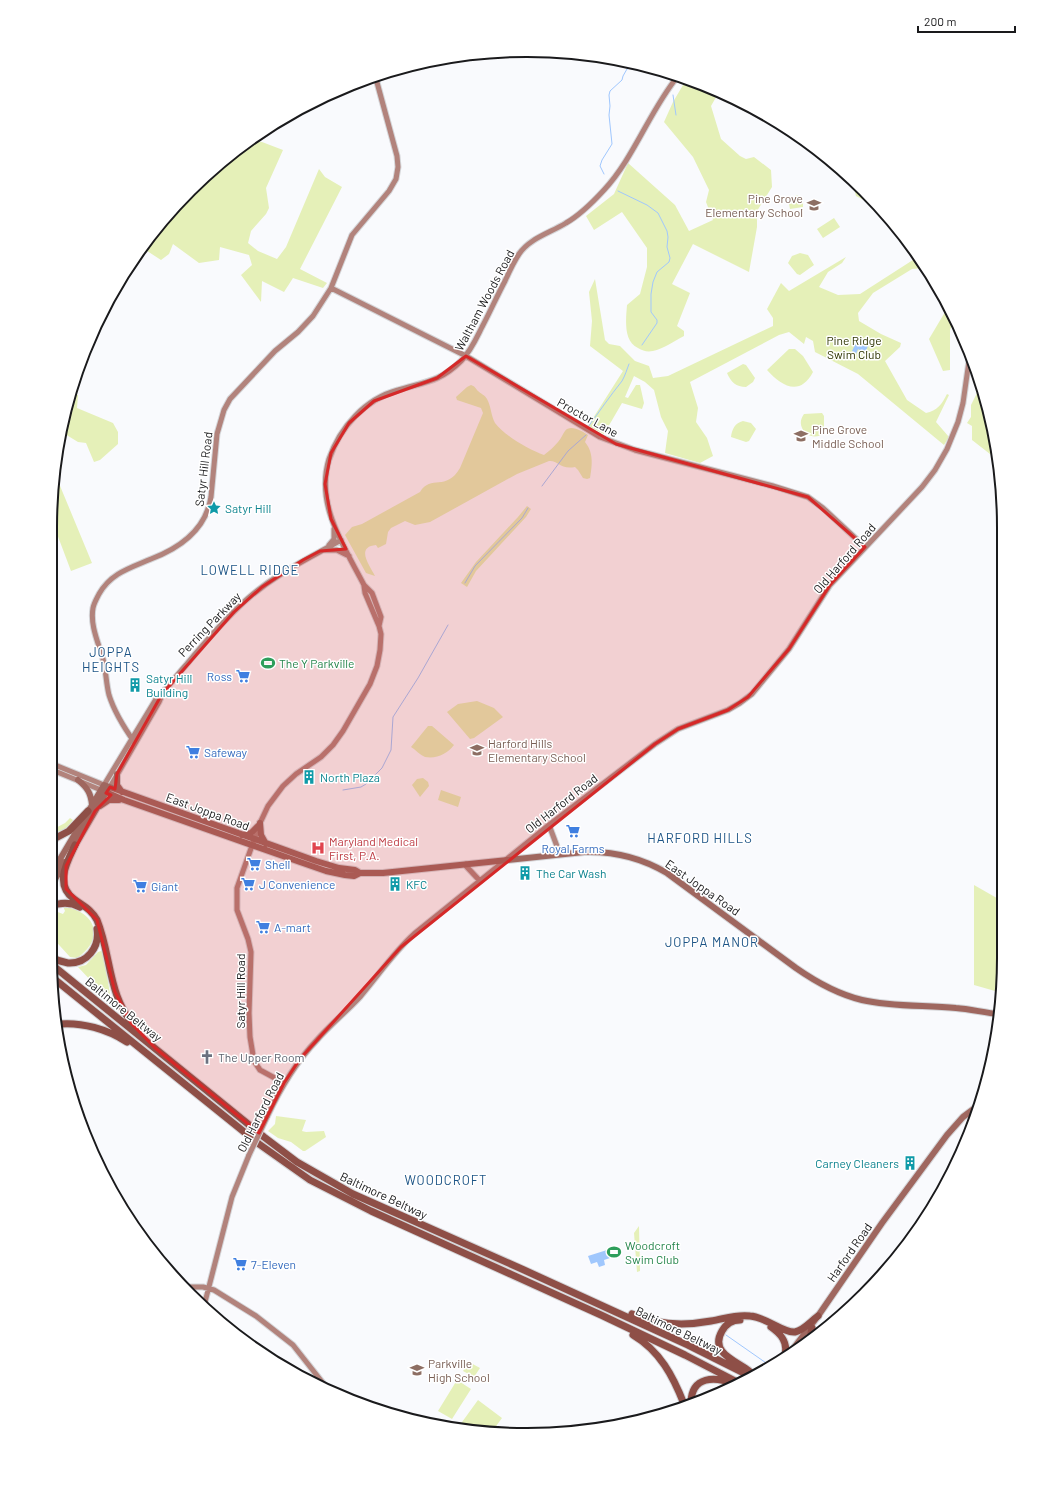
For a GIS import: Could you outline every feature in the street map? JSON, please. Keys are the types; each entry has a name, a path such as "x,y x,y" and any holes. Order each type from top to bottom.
{"highway":[{"path":"57,838 69,832 92,809"},
{"path":"75,845 64,871 63,880 66,889 71,897 90,910 97,920 118,1000 131,1023 155,1048"},
{"path":"57,905 64,903 78,906 86,912 94,921 97,936 96,944 92,952 81,961 73,963 57,960"},
{"name":"Baltimore Beltway","path":"57,969 264,1137 314,1173 367,1201 524,1270 747,1373"},
{"name":"Baltimore Beltway","path":"58,982 258,1144 310,1180 364,1208 685,1355 734,1380"},
{"path":"62,1024 78,1024 109,1033 152,1058"},
{"path":"524,1270 641,1318 656,1322 694,1324 748,1315 766,1320 785,1330 795,1332 802,1329 818,1316"},
{"path":"510,1274 520,1282 599,1318 632,1334 644,1342 664,1362 683,1401"},
{"path":"749,1372 745,1368 729,1359 721,1349 719,1343 720,1334 729,1323 736,1320 746,1320 770,1326 783,1337 785,1351"},
{"path":"811,1332 812,1328"},
{"path":"693,1397 694,1390 699,1384 706,1380 714,1379 729,1383"}],"main road":[{"path":"117,774 117,785 122,792"},
{"path":"78,780 88,790 91,796 92,809 109,800 124,800"},
{"name":"East Joppa Road","path":"107,786 242,835 253,842 266,844 325,864 355,870 360,873"},
{"name":"Perring Parkway","path":"57,865 107,786"},
{"name":"East Joppa Road","path":"103,792 253,842 333,872 354,876 360,873 383,873 584,852 609,853 642,861 660,869 684,885 816,982 837,992 862,1000 876,1002 964,1008 994,1013"},
{"name":"Perring Parkway","path":"57,876 75,845 92,809"},
{"path":"242,835 251,833 260,824"},
{"path":"260,824 261,835 266,844"},
{"name":"Harford Road","path":"799,1341 898,1200 952,1129 971,1111"},
{"name":"Harford Road","path":"808,1334 818,1316"}],"street":[{"name":"Waltham Woods Road","path":"253,842 268,806 283,786 296,774 321,757 333,745 343,731 374,676 380,650 381,634 379,626 381,617 372,593 364,585 334,527 327,502 325,484 326,474 334,447 349,423 362,409 380,397 398,390 424,384 437,378 450,370 466,356 475,342 519,254 532,241 571,220 606,188 621,167 675,81"},
{"name":"Satyr Hill Road","path":"133,741 109,694 104,666 94,627 94,604 102,590 117,574 178,546 203,522 212,497 217,434 226,405 237,390 272,353 298,332 318,310 331,288 350,238 389,191 396,179 397,156 377,82"},
{"name":"Proctor Lane","path":"331,288 466,356 600,437 616,444 678,462 773,486 808,497 823,508 865,547"},
{"name":"Old Harford Road","path":"205,1300 232,1198 249,1155 267,1117 284,1083 300,1059 364,992 401,947 480,881 665,737 686,726 723,713 740,704 748,697 789,649 830,585 922,487 944,455 954,433 961,411 968,366"},
{"path":"320,551 333,541 334,527"},
{"name":"Perring Parkway","path":"107,786 117,774 150,707 195,654 245,601 276,577 342,540"},
{"path":"320,551 336,550 350,557"},
{"name":"Perring Parkway","path":"107,786 133,741"},
{"name":"East Joppa Road","path":"57,766 107,786"},
{"name":"East Joppa Road","path":"57,772 78,780 103,792"},
{"path":"549,826 559,854"},
{"name":"Satyr Hill Road","path":"253,842 238,884 236,906 251,952 249,1013 252,1050 256,1066 284,1083"},
{"path":"466,864 466,866 480,881"},
{"path":"192,1287 208,1288 229,1298 256,1316 288,1340 297,1349 322,1381"}],"highlighted area":[{"path":"466,356 616,444 808,497 865,547 830,585 789,649 748,697 728,710 678,729 655,744 401,947 300,1059 284,1083 259,1133 155,1048 131,1023 115,992 97,920 66,889 66,866 95,811 111,795 106,793 110,787 115,789 117,774 162,694 234,612 262,587 303,560 320,551 346,549 331,519 325,484 331,453 349,423 374,401 437,378"}],"green space":[{"path":"684,84 716,97 711,106 721,139 740,156 746,159 754,157 771,170 772,187 757,211 757,227 749,272 693,244 672,284 690,293 677,326 684,331 684,336 661,349 643,351 633,345 626,329 626,323 627,305 640,294 647,267 647,248 622,212 594,230 586,216 614,194 628,163 675,205 689,231 713,220 706,202 709,190 693,157 664,122"},
{"path":"258,142 283,150 266,188 269,208 266,214 251,231 248,243 258,251 277,259 286,247 319,169 325,177 342,187 300,269 327,283 323,288 293,278 284,292 262,281 261,302 241,275 252,265 249,255 220,247 219,260 199,263 173,244 169,254 161,260 147,251 154,241 174,217 217,174"},
{"path":"855,191 864,200 856,196"},
{"path":"797,195 803,202 803,207 790,209 789,204 794,203 794,197"},
{"path":"834,218 840,227 823,238 817,229"},
{"path":"800,253 808,255 814,265 800,275 797,274 788,263 792,256"},
{"name":"Pine Ridge Swim Club","path":"846,257 842,263 828,272 819,287 838,295 860,294 913,260 919,268 912,269 873,293 858,313 859,321 881,334 901,343 900,347 885,361 907,400 926,413 936,409 947,394 949,395 936,422 949,437 944,445 858,374 815,352 813,341 806,337 804,344 789,332 779,335 690,382 698,408 696,422 707,438 713,456 700,463 665,453 668,431 661,417 654,390 645,382 634,376 625,397 628,398 636,385 640,385 644,403 642,409 622,403 604,434 588,426 623,371 590,346 592,321 589,292 595,279 605,340 609,344 620,346 635,361 649,366 653,378 668,376 773,326 773,318 767,309 781,283 789,291"},
{"path":"945,312 952,325 950,330 950,370 943,371 929,339"},
{"path":"789,349 795,349 803,356 813,372 808,380 796,387 778,381 767,370"},
{"path":"743,364 746,365 755,378 753,382 746,387 739,386 734,383 727,373"},
{"path":"471,385 486,398 495,423 499,428 518,442 538,453 544,455 560,440 567,429 573,428 588,435 585,442 591,455 592,464 590,478 583,478 575,467 570,468 549,461 517,474 430,522 415,525 405,521 391,528 388,532 386,544 378,548 376,545 370,546 366,549 366,558 375,576 366,573 345,535 352,527 362,524 420,492 429,484 444,481 455,475 460,468 483,413 481,408 457,400 456,397"},
{"path":"977,393 988,435 991,455 972,440 972,426 967,423 971,417 971,405"},
{"path":"76,394 78,395 77,408 113,423 118,432 118,444 100,460 94,462 86,443 78,442 66,435"},
{"path":"822,413 824,416 824,433 820,436 810,436 806,434 802,429 801,424 801,419 804,414"},
{"path":"743,421 751,423 756,429 749,441 746,442 731,437 734,427"},
{"path":"59,484 92,563 71,571 57,534"},
{"path":"527,506 531,509 526,517 476,571 467,587 461,583 476,562"},
{"path":"477,701 494,708 503,717 474,738 470,739 447,712 458,704"},
{"path":"428,726 432,726 454,745 448,751 438,756 425,757 421,755 411,747"},
{"path":"423,778 428,782 429,786 420,797 412,785 417,779"},
{"path":"441,790 461,797 458,807 438,800"},
{"path":"70,818 73,820 67,828 57,832 57,827"},
{"path":"974,885 997,898 997,958 996,991 974,985"},
{"path":"63,906 74,909 83,914 90,920 93,927 94,934 92,942 77,958 70,957 57,943 57,912 63,914 65,911"},
{"path":"98,952 103,952 110,994 94,984 78,967 86,965"},
{"path":"276,1116 306,1120 302,1131 324,1131 326,1137 303,1151 291,1142 278,1138 268,1131 275,1124"},
{"path":"639,1226 640,1271 637,1272 634,1233"},
{"path":"469,1362 480,1368 474,1377 463,1371"},
{"path":"457,1380 471,1389 452,1419 438,1411"},
{"path":"478,1400 502,1418 495,1427 461,1423"}],"water":[{"path":"857,341 868,346 865,353 858,349 856,354 852,351"},
{"path":"607,1250 610,1258 604,1260 605,1265 599,1267 597,1262 591,1264 588,1256"}],"waterway":[{"path":"604,174 600,166 612,144 609,115 609,95 610,91 622,80 629,68"},
{"path":"673,95 676,115"},
{"path":"618,191 647,205 658,213 667,231 668,237 667,247 670,258 669,262 657,272 653,282 651,294 651,312 657,320 657,323 642,345"},
{"path":"588,427 622,381 629,364"},
{"path":"542,486 568,451 586,435"},
{"path":"465,583 475,566 522,518 528,508"},
{"path":"343,790 361,787 382,768 391,750 393,717 418,678 448,625"},
{"path":"726,1335 766,1363"}],"place":[{"name":"Pine Grove Elementary School","path":"814,205"},
{"name":"Pine Grove Middle School","path":"801,436"},
{"name":"Satyr Hill","path":"214,508"},
{"name":"The Y Parkville","path":"268,663"},
{"name":"Ross","path":"243,676"},
{"name":"Satyr Hill Building","path":"135,685"},
{"name":"Harford Hills Elementary School","path":"477,750"},
{"name":"Safeway","path":"193,752"},
{"name":"North Plaza","path":"309,777"},
{"name":"Royal Farms","path":"573,831"},
{"name":"Maryland Medical First, P.A.","path":"318,848"},
{"name":"Shell","path":"254,864"},
{"name":"The Car Wash","path":"525,873"},
{"name":"J Convenience","path":"248,884"},
{"name":"KFC","path":"395,884"},
{"name":"Giant","path":"140,886"},
{"name":"A-mart","path":"263,927"},
{"name":"The Upper Room","path":"207,1057"},
{"name":"Carney Cleaners","path":"910,1163"},
{"name":"Woodcroft Swim Club","path":"614,1252"},
{"name":"7-Eleven","path":"240,1264"},
{"name":"Parkville High School","path":"417,1370"}],"district":[{"name":"LOWELL RIDGE","path":"250,570"},
{"name":"JOPPA HEIGHTS","path":"111,660"},
{"name":"HARFORD HILLS","path":"700,838"},
{"name":"JOPPA MANOR","path":"712,942"},
{"name":"WOODCROFT","path":"446,1180"}]}
